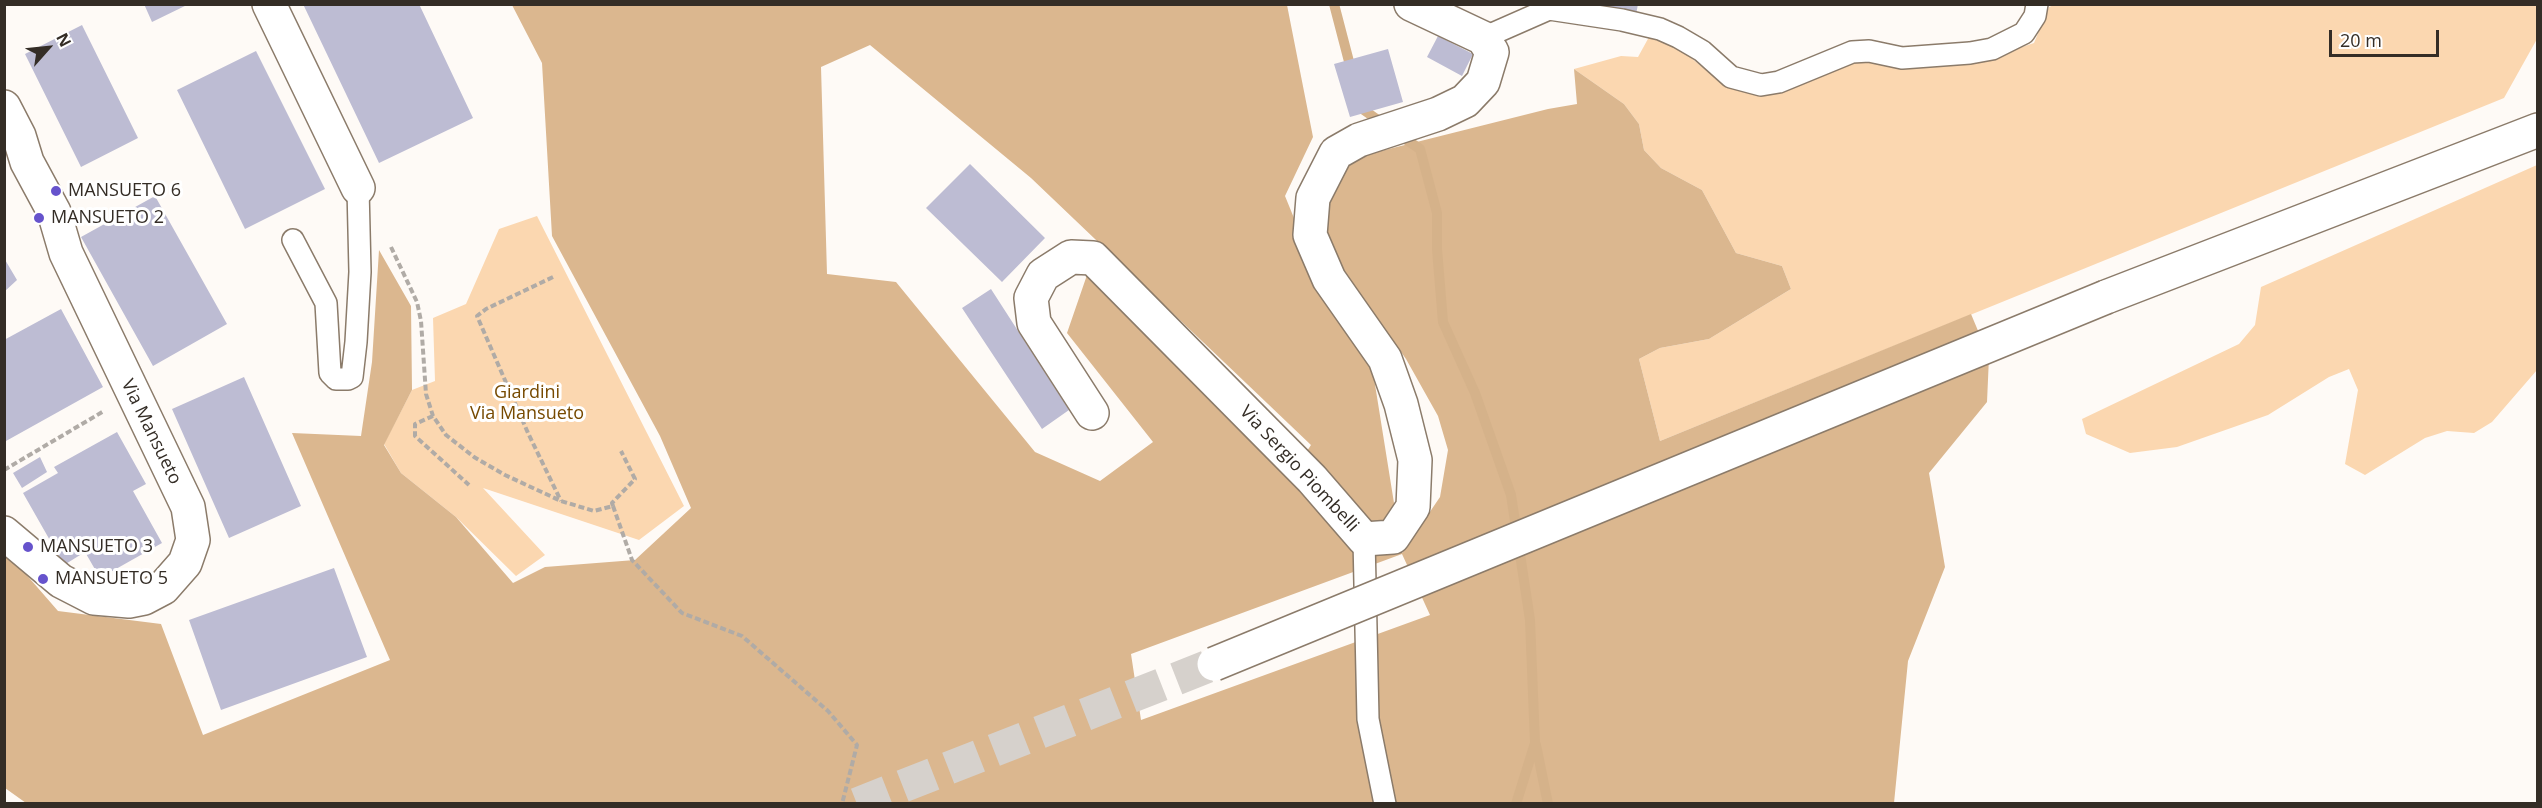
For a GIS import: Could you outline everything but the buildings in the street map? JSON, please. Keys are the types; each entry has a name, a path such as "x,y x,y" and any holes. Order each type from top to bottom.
{"main road":[{"path":"269,4 358,188"},
{"path":"1411,4 1484,38"},
{"name":"Via Sergio Piombelli","path":"1092,413 1034,322 1031,298 1043,275 1071,257 1093,258 1312,479 1364,538 1393,537 1413,507 1415,460 1401,404 1385,358 1329,279 1310,235 1313,198 1336,153 1359,140 1438,114 1465,101 1483,82 1492,52 1484,38"},
{"name":"Via Mansueto","path":"4,107 20,136 16,157 54,212 66,253 188,507 194,540 185,563 163,588 144,598 129,601 94,598 61,581 4,533"},
{"path":"1214,664 2106,297 2538,130"}],"lane":[{"path":"1484,38 1549,9 1622,20 1659,29 1678,37 1702,51 1731,77 1761,85 1779,82 1852,52 1869,51 1902,58 1992,49 2024,33 2035,16 2037,4"},
{"path":"293,240 326,303 330,373 336,379 348,379 352,376 356,342 360,272 358,188"},
{"path":"1364,538 1368,719 1385,804"}],"path":[{"path":"388,242 417,302 421,321 426,394 433,416 446,435 474,457 505,475 561,501 594,511 613,506 612,503 635,479 621,451"},
{"path":"553,277 486,309 477,316 528,433 561,501"},
{"path":"4,470 132,394"},
{"path":"433,416 415,424 415,436 469,485"},
{"path":"612,503 632,560 682,613 742,636 828,711 857,745 842,804"}],"green space":[{"path":"2054,5 2537,5 2537,39 2504,98 1660,441 1639,359 1660,348 1709,339 1791,289 1782,266 1736,253 1702,190 1661,168 1644,150 1639,124 1624,104 1574,69 1621,56 1638,57 1649,37 1680,49 1727,87 1854,62 1968,65 2034,43 2049,7"},
{"path":"2537,165 2537,370 2492,422 2474,433 2447,431 2425,438 2365,475 2345,464 2358,390 2349,369 2329,377 2268,415 2177,447 2130,453 2086,434 2082,419 2239,344 2255,325 2261,287"},
{"name":"Giardini Via Mansueto","path":"537,216 684,506 639,540 483,488 545,555 516,576 456,517 401,473 384,444 412,390 435,381 433,318 466,304 499,229"}],"shaded area":[{"path":"512,5 1287,5 1313,137 1285,196 1318,277 1373,372 1402,553 1440,497 1448,450 1438,416 1406,359 1343,270 1328,235 1327,195 1349,159 1548,109 1577,104 1574,69 1624,104 1639,124 1644,150 1661,168 1702,190 1736,253 1782,266 1791,289 1709,339 1660,348 1639,359 1660,441 1971,314 1989,357 1987,402 1929,473 1945,567 1908,661 1894,803 26,803 5,788 4,549 58,611 161,624 203,735 390,660 292,433 361,436 372,362 379,250 411,306 412,390 384,445 401,473 456,517 513,583 545,567 635,560 691,508 660,436 552,236 542,63","holes":["870,45 1031,178 1311,445 1289,478 1087,275 1067,333 1153,442 1100,481 1035,452 896,282 827,274 821,67","1402,554 1430,615 1141,720 1131,654"]}],"waterway":[{"path":"1334,4 1352,73"},
{"path":"1359,102 1361,108 1385,125"},
{"path":"1398,134 1420,149 1437,213 1437,249 1443,322 1475,393 1511,495 1530,620 1535,743 1516,804"},
{"path":"1536,745 1548,804"}],"tunnel":[{"path":"857,804 1214,664"}],"place":[{"name":"MANSUETO 6","path":"56,191"},
{"name":"MANSUETO 2","path":"39,218"},
{"name":"MANSUETO 3","path":"28,547"},
{"name":"MANSUETO 5","path":"43,579"}]}
